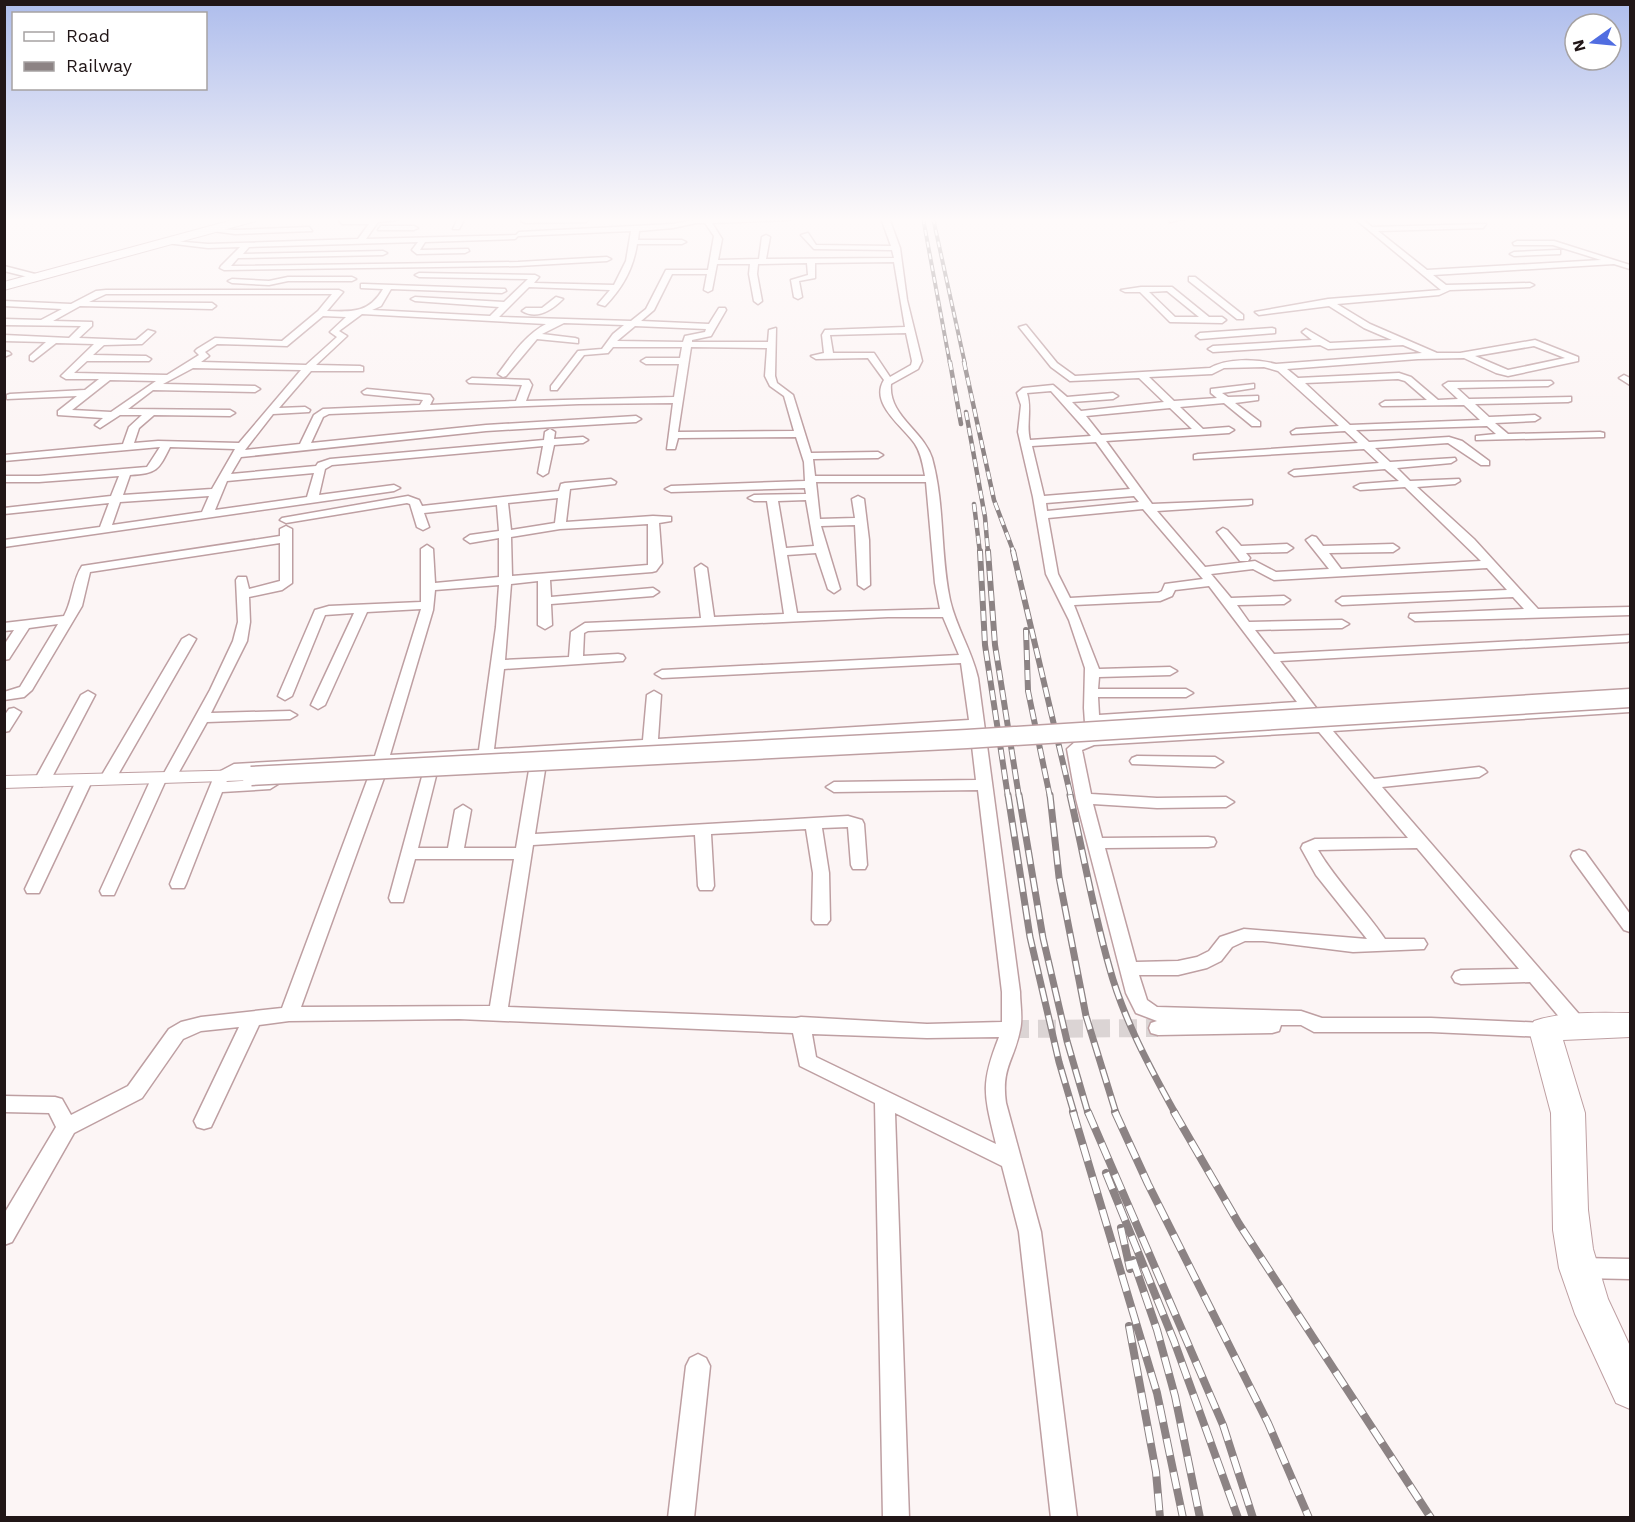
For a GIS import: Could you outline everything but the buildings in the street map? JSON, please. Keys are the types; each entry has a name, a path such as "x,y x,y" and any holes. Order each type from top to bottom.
{"main road":[{"path":"1630,1025 1562,1028 1546,1043 1563,1084 1568,1113 1572,1238 1578,1268 1630,1389"}],"street":[{"path":"271,293 273,289"},
{"path":"207,515 222,478 239,450 309,367 343,336 334,331 357,314 381,301 387,289"},
{"path":"450,289 502,291"},
{"path":"494,317 524,289"},
{"path":"602,304 617,289"},
{"path":"554,388 581,353 602,352 616,336 650,310 660,289"},
{"path":"756,289 758,301"},
{"path":"797,289 798,297"},
{"path":"902,289 917,365 888,380 885,386 888,405 924,451 931,479 947,613 967,659 1011,992 1011,1029 997,1066 994,1086 1031,1242 1064,1518"},
{"path":"1125,290 1141,289"},
{"path":"1141,289 1173,320 1222,320"},
{"path":"1169,289 1185,298 1207,320"},
{"path":"1205,289 1240,318"},
{"path":"1259,312 1328,304 1334,301 1439,293 1447,289"},
{"path":"25,339 46,322 103,292 339,292 321,313 287,343 213,342 200,351 204,356 151,387 100,425"},
{"path":"1202,296 1212,295"},
{"path":"1153,301 1185,298"},
{"path":"416,299 541,312 559,299"},
{"path":"4,303 75,306 212,306"},
{"path":"1328,304 1368,326 1437,356"},
{"path":"671,447 675,435 688,336 708,334 722,310"},
{"path":"321,313 494,317 555,322 571,319 632,325 712,327"},
{"path":"1185,321 1229,365"},
{"path":"4,322 89,324 70,342"},
{"path":"503,374 534,336 555,322"},
{"path":"1023,327 1054,365 1070,378 1088,380 1212,371 1219,366 1229,365 1260,363 1277,367 1465,355 1535,343 1575,359 1508,373 1465,355"},
{"path":"773,330 771,381 788,395 807,456 820,549 834,589"},
{"path":"829,355 826,335 828,332 910,330"},
{"path":"1200,336 1272,331"},
{"path":"4,338 101,343 139,342 151,332"},
{"path":"1306,332 1320,342 1332,346 1406,342"},
{"path":"534,336 575,341"},
{"path":"33,358 53,341"},
{"path":"1213,349 1320,342"},
{"path":"101,343 66,376 167,378"},
{"path":"610,344 772,345"},
{"path":"816,356 871,354 888,380"},
{"path":"84,358 146,359"},
{"path":"646,361 685,361"},
{"path":"191,364 360,369"},
{"path":"1277,367 1297,381 1470,542 1534,612"},
{"path":"1142,376 1202,432"},
{"path":"1297,381 1399,376 1408,379 1436,403"},
{"path":"108,377 62,413 230,413"},
{"path":"1070,378 1053,388 1022,392 1026,405 1023,425 1054,580 1090,657 1094,741"},
{"path":"472,381 526,382 521,400"},
{"path":"1506,438 1448,385 1548,383"},
{"path":"1251,386 1215,389 1256,424"},
{"path":"151,387 255,389"},
{"path":"1053,388 1080,414 1147,506 1212,582 1322,727 1535,975 1562,1028 1431,1025 1158,1028"},
{"path":"367,392 427,397 423,408"},
{"path":"10,397 87,393"},
{"path":"1066,400 1113,396"},
{"path":"462,398 680,400"},
{"path":"1080,414 1255,398"},
{"path":"1385,404 1568,399"},
{"path":"304,447 316,421 323,412 423,408 521,400"},
{"path":"272,411 305,410"},
{"path":"128,446 134,427 151,412"},
{"path":"1296,432 1345,427 1535,418"},
{"path":"4,458 167,444 239,450 304,447 588,420 636,419"},
{"path":"543,473 550,424"},
{"path":"381,426 383,457"},
{"path":"1025,443 1229,430"},
{"path":"675,435 800,434"},
{"path":"1480,438 1600,435"},
{"path":"222,478 320,469 330,462 583,440"},
{"path":"1197,457 1454,441 1485,463"},
{"path":"4,479 24,480 154,468 167,444"},
{"path":"807,456 878,455"},
{"path":"1294,473 1451,460"},
{"path":"312,500 320,469"},
{"path":"105,529 124,472"},
{"path":"670,489 931,479"},
{"path":"1360,487 1455,481"},
{"path":"560,526 563,488 568,485 611,482"},
{"path":"4,544 394,488"},
{"path":"4,511 116,498 216,492"},
{"path":"1039,500 1138,492"},
{"path":"417,510 563,494"},
{"path":"754,498 811,497"},
{"path":"771,498 791,618"},
{"path":"286,520 408,499 415,502 423,527"},
{"path":"858,499 864,585"},
{"path":"486,753 507,581 507,535 502,501"},
{"path":"1042,515 1147,506 1248,502"},
{"path":"108,891 164,778 202,718 240,641 244,622 242,587 278,587 286,583 286,504"},
{"path":"429,587 652,568 655,566 656,556 653,519"},
{"path":"470,539 560,526 667,519"},
{"path":"815,523 861,521"},
{"path":"1223,532 1250,566"},
{"path":"4,696 19,694 26,690 76,606 82,574 86,569 286,537"},
{"path":"1312,540 1338,573"},
{"path":"1238,550 1287,548"},
{"path":"1320,550 1393,548"},
{"path":"381,760 428,605 427,549"},
{"path":"780,552 820,549"},
{"path":"1201,571 1259,566 1270,575 1490,564"},
{"path":"701,568 708,622"},
{"path":"544,577 545,625"},
{"path":"1066,602 1160,597 1168,592 1169,587 1212,582"},
{"path":"545,601 653,592"},
{"path":"1342,601 1516,593"},
{"path":"1227,602 1284,600"},
{"path":"285,696 320,613 428,605"},
{"path":"318,705 362,609"},
{"path":"1415,617 1630,611"},
{"path":"576,660 578,632 581,628 947,613"},
{"path":"4,627 69,619"},
{"path":"1246,626 1342,624"},
{"path":"4,656 24,625"},
{"path":"1270,658 1627,638"},
{"path":"107,780 189,639"},
{"path":"497,665 618,658"},
{"path":"662,674 967,659"},
{"path":"1092,673 1170,671"},
{"path":"1091,693 1186,693"},
{"path":"42,781 88,695"},
{"path":"650,743 654,695"},
{"path":"218,782 251,776 967,739 1630,698"},
{"path":"1092,720 1306,706"},
{"path":"1322,1025 1301,1018 1147,1012 1138,1004 1084,799 1074,748 1094,741 1630,708"},
{"path":"4,728 14,712"},
{"path":"202,718 290,715"},
{"path":"178,884 218,782 226,772 244,767 977,724"},
{"path":"1179,736 1188,760"},
{"path":"1137,761 1215,762"},
{"path":"6,784 164,778 218,782 376,778 625,764"},
{"path":"498,1013 537,770"},
{"path":"1370,784 1479,772"},
{"path":"397,898 428,776"},
{"path":"289,1014 376,778"},
{"path":"33,888 84,781"},
{"path":"834,787 984,785"},
{"path":"1084,799 1157,803 1226,802"},
{"path":"455,854 463,810"},
{"path":"409,854 455,854 703,830 853,821 857,828 859,865"},
{"path":"813,823 821,873 821,920"},
{"path":"703,830 706,886"},
{"path":"1096,843 1208,842"},
{"path":"1381,946 1364,921 1322,871 1309,848 1315,844 1421,843"},
{"path":"1579,856 1630,926"},
{"path":"1129,969 1178,968 1201,963 1215,956 1226,942 1244,935 1263,935 1353,946 1418,944"},
{"path":"1461,977 1535,975"},
{"path":"4,1235 68,1127 135,1092 167,1044 176,1034 188,1027 289,1014 498,1013 946,1031 1011,1029"},
{"path":"204,1121 253,1017"},
{"path":"801,1024 807,1062 1012,1161"},
{"path":"885,1100 896,1518"},
{"path":"4,1104 55,1105 68,1127"},
{"path":"1578,1268 1630,1269"},
{"path":"681,1518 698,1366"}],"tunnel":[{"path":"1011,1029 1158,1028"}],"railway":[{"path":"936,289 950,364"},
{"path":"949,289 965,364"},
{"path":"950,362 961,424"},
{"path":"964,362 994,500 1014,553"},
{"path":"966,412 985,517 988,553"},
{"path":"974,504 980,553"},
{"path":"980,551 985,645 1008,797"},
{"path":"988,551 995,645 1019,797"},
{"path":"1013,551 1071,797"},
{"path":"1026,630 1028,691 1050,797"},
{"path":"1008,795 1030,937 1059,1062 1074,1113"},
{"path":"1019,795 1043,938 1067,1041 1088,1113"},
{"path":"1050,795 1059,877 1086,1016 1116,1113"},
{"path":"1070,795 1098,924 1115,985 1138,1041 1175,1113"},
{"path":"1073,1112 1157,1393 1183,1518"},
{"path":"1088,1112 1223,1425 1253,1518"},
{"path":"1115,1112 1148,1184 1268,1423 1309,1518"},
{"path":"1174,1112 1239,1224 1431,1518"},
{"path":"1106,1173 1174,1341 1238,1518"},
{"path":"1121,1228 1130,1269"},
{"path":"1133,1260 1157,1330 1175,1396 1200,1518"},
{"path":"1129,1326 1156,1472 1160,1518"}]}
